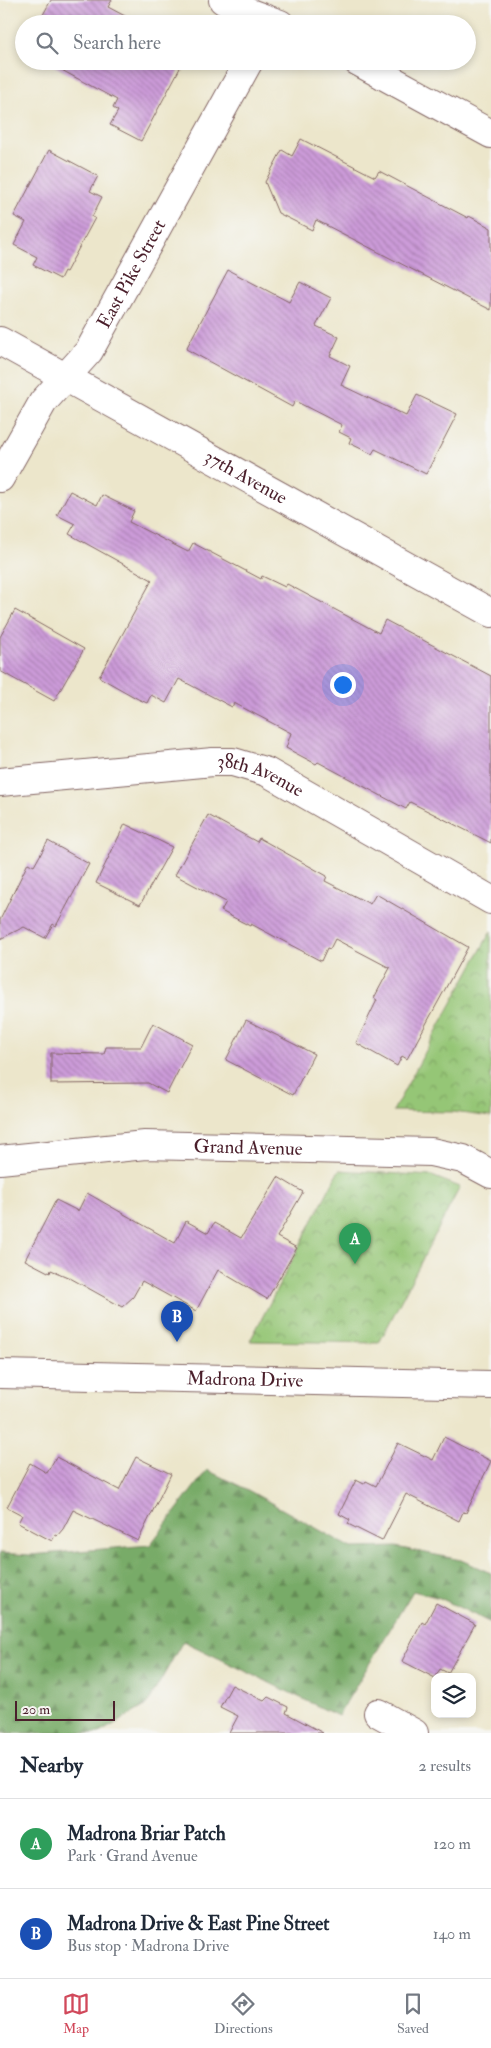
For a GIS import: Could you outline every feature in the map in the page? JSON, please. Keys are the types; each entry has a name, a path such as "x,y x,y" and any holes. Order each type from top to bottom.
{"street":[{"path":"224,0 239,9 267,15"},
{"name":"East Pike Street","path":"0,478 43,402 89,351 244,70"},
{"path":"374,70 491,134"},
{"name":"37th Avenue","path":"0,341 491,613"},
{"name":"38th Avenue","path":"0,782 212,762 233,762 267,772 491,900"},
{"name":"Grand Avenue","path":"0,1160 145,1145 431,1152 463,1160 491,1174"},
{"name":"Madrona Drive","path":"0,1374 491,1385"},
{"path":"378,1713 414,1733"}],"green space":[{"path":"491,931 491,1117 453,1112 393,1111"},
{"path":"339,1170 432,1176 460,1187 379,1343 250,1341"},
{"path":"207,1470 246,1489 352,1548 396,1547 461,1560 491,1573 491,1623 440,1598 413,1591 338,1716 183,1641 147,1705 99,1733 0,1733 0,1553 30,1555 150,1545"}],"building":[{"path":"51,0 112,0 108,7 123,15 43,15"},
{"path":"62,70 179,70 141,141 110,125 118,111 113,108 117,100"},
{"path":"301,139 375,177 379,171 468,218 469,216 491,228 491,310 316,220 312,230 278,213 265,182 282,150 292,156"},
{"path":"49,150 98,176 90,191 102,197 92,217 95,218 66,272 64,271 60,279 33,265 37,257 14,245 26,222 14,216"},
{"path":"228,270 289,302 300,282 331,298 316,326 339,337 330,356 350,366 341,385 406,416 417,395 457,414 426,474 375,449 372,454 349,443 351,438 339,432 342,425 295,401 292,407 186,349"},
{"path":"70,491 97,505 102,495 134,511 129,522 188,552 193,543 261,579 262,576 285,587 287,584 379,633 385,620 491,676 491,843 410,802 406,809 318,762 316,764 286,748 291,733 234,703 232,707 179,679 166,703 151,695 147,703 99,677 152,580 69,534 75,524 57,515"},
{"path":"15,610 84,649 54,701 0,671 0,637"},
{"path":"208,815 257,842 259,838 327,876 325,881 370,904 376,894 468,947 407,1059 402,1056 397,1066 356,1043 377,1000 374,998 390,968 335,939 330,949 327,948 321,961 251,924 250,926 221,911 226,902 175,875"},
{"path":"125,824 172,847 140,905 96,883"},
{"path":"48,841 89,864 56,926 53,924 45,938 24,927 0,939 0,920 28,863 34,866"},
{"path":"246,1020 314,1054 293,1095 226,1060"},
{"path":"153,1023 192,1044 167,1093 148,1083 51,1084 51,1053 104,1054 106,1047 141,1047"},
{"path":"278,1177 303,1192 277,1237 297,1248 267,1299 218,1270 196,1311 142,1281 133,1297 122,1307 70,1278 51,1270 50,1273 25,1260 56,1200 78,1211 87,1193 175,1243 186,1221 208,1233 214,1223 241,1238"},
{"path":"444,1437 491,1461 466,1513 463,1512 459,1521 406,1494 382,1541 348,1524 350,1520 339,1514 356,1480 364,1484 366,1481 376,1486 398,1443 433,1460"},
{"path":"56,1457 119,1490 136,1457 171,1474 138,1541 73,1510 63,1529 57,1536 55,1535 52,1541 18,1523 22,1515 7,1507 30,1463 47,1473"},
{"path":"436,1603 475,1624 448,1673 440,1669 438,1673 431,1673 431,1676 402,1661 422,1622 425,1624"},
{"path":"232,1685 264,1701 268,1697 288,1707 286,1713 323,1733 229,1733 238,1716 220,1707"}],"place":[{"name":"Madrona Briar Patch","path":"355,1264"},
{"name":"Madrona Drive & East Pine Street","path":"177,1342"}]}
